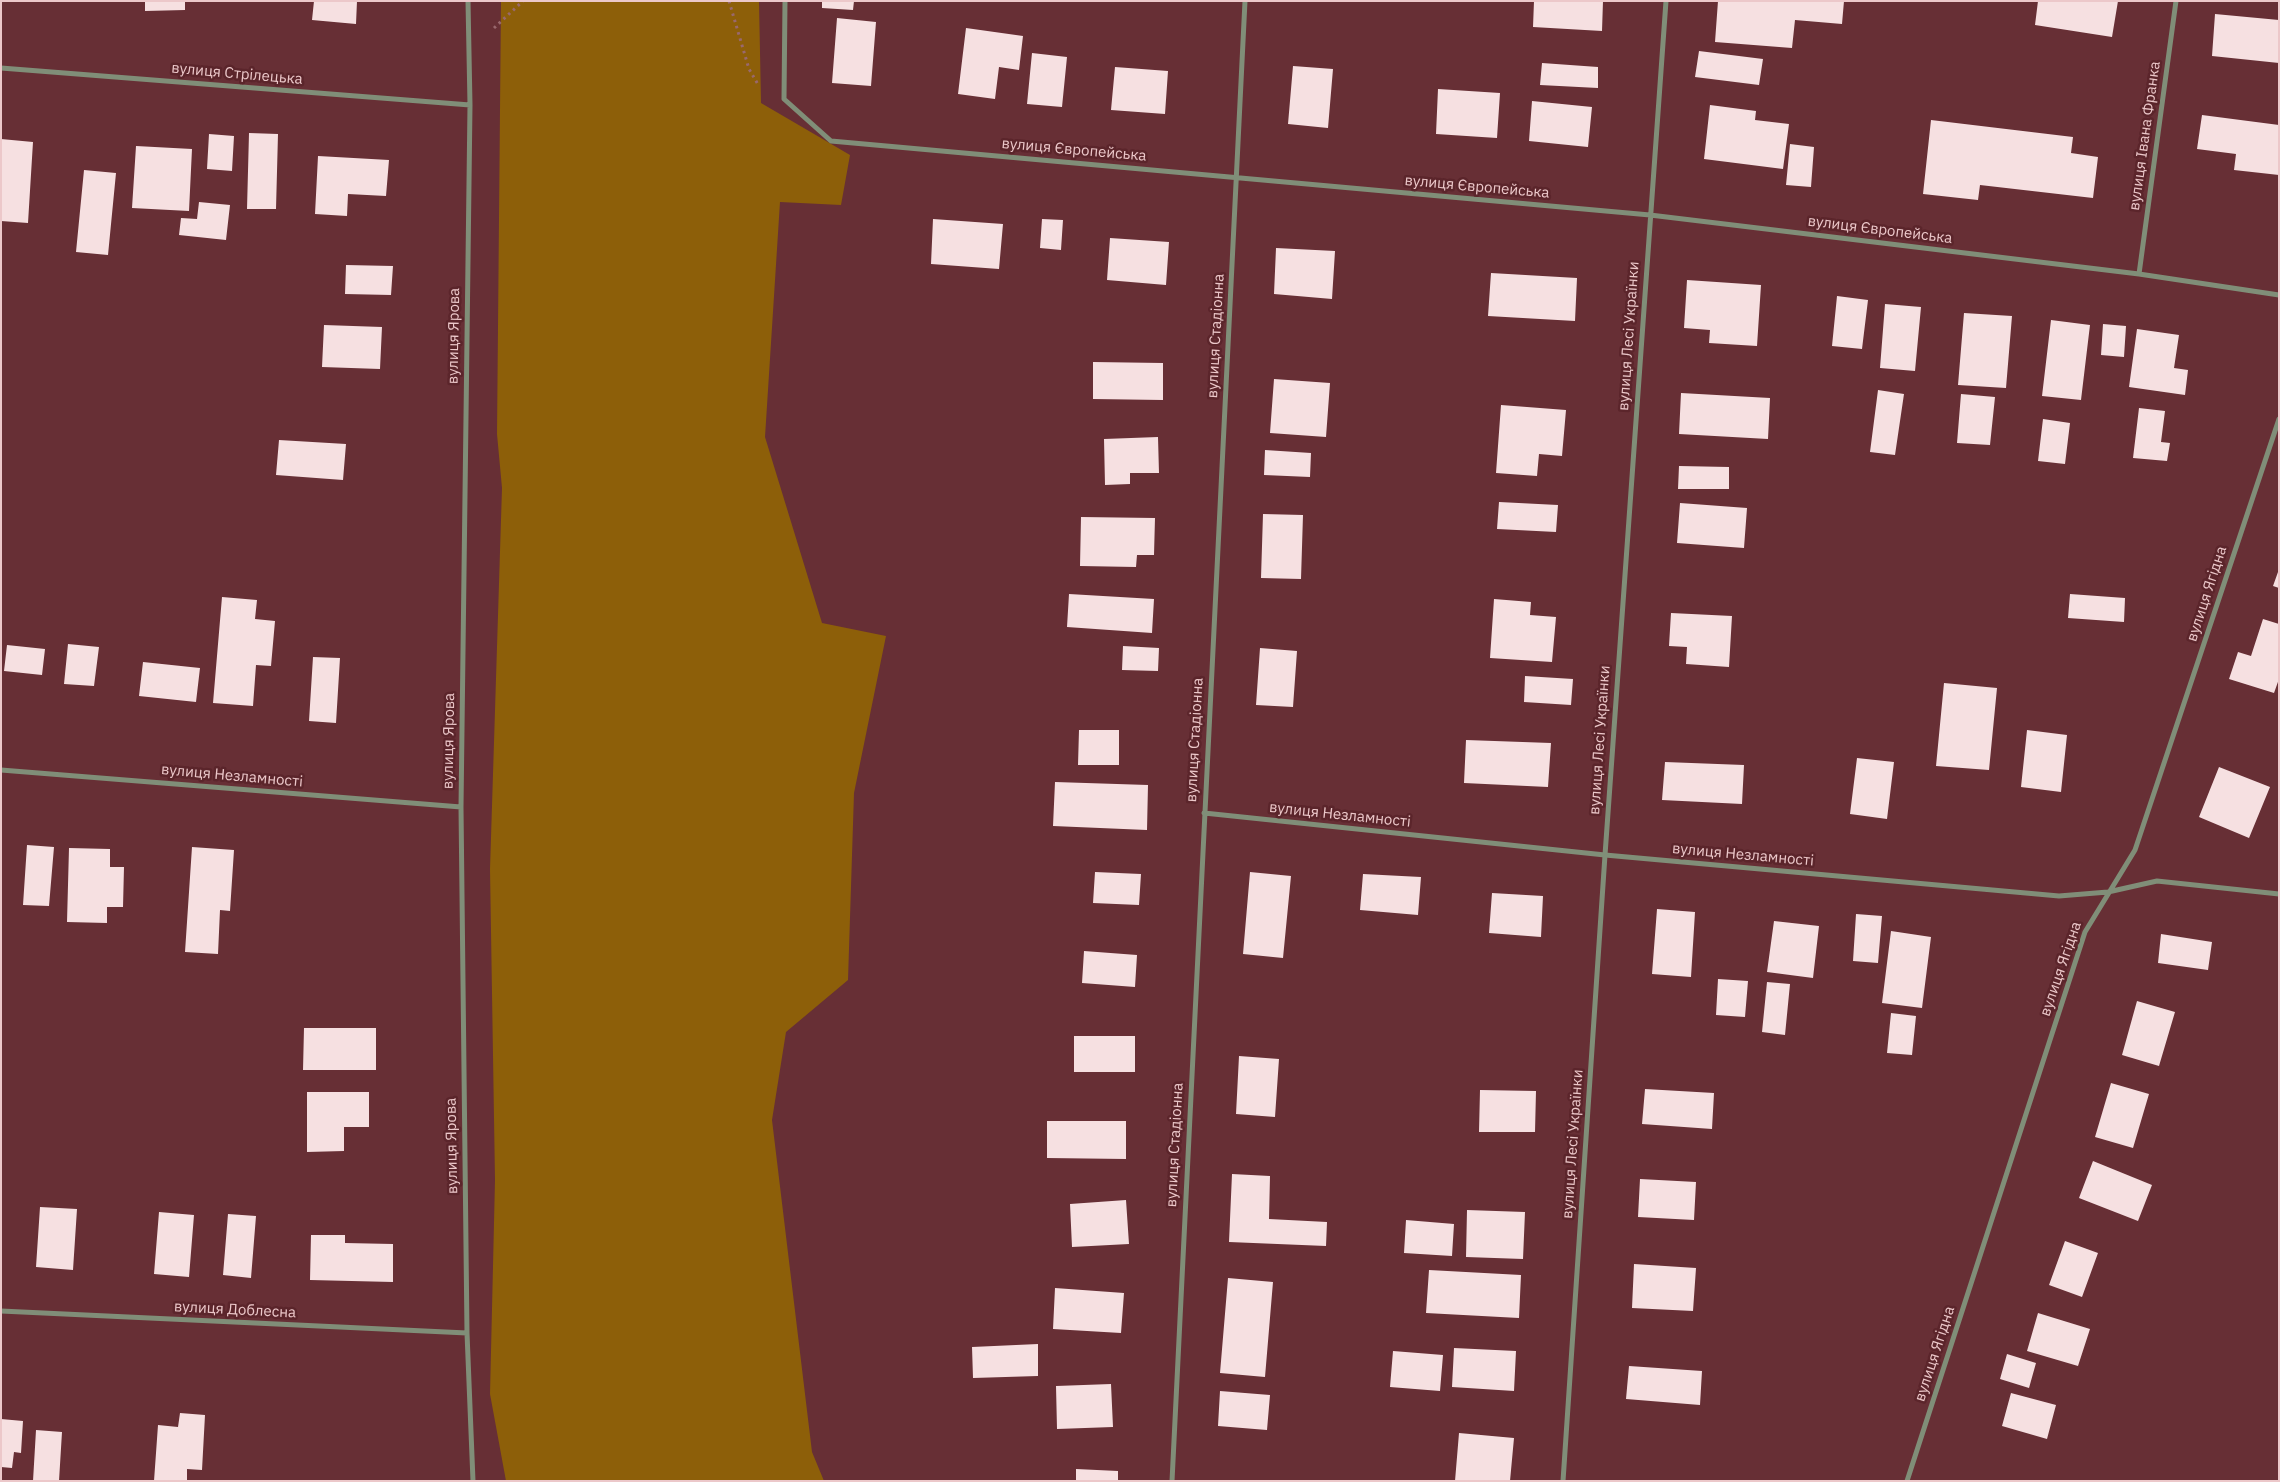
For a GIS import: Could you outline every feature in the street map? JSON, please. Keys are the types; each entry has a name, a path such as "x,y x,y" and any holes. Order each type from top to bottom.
{"street":[{"name":"вулиця Ярова","path":"468,1 470,106 461,807 467,1333 473,1481"},
{"name":"вулиця Європейська","path":"785,1 784,99 831,141 1650,215 2139,274 2279,294"},
{"name":"вулиця Стадіонна","path":"1172,1481 1246,1"},
{"name":"вулиця Лесі Українки","path":"1563,1481 1666,1"},
{"name":"вулиця Івана Франка","path":"2139,274 2176,1"},
{"name":"вулиця Стрілецька","path":"1,68 470,106"},
{"name":"вулиця Ягідна","path":"1907,1481 2085,932 2108,892 2136,850 2279,419"},
{"name":"вулиця Незламності","path":"1,770 461,807"},
{"name":"вулиця Незламності","path":"1204,813 1605,856 2059,896 2108,892 2157,881 2279,894"},
{"name":"вулиця Доблесна","path":"1,1311 467,1333"}],"path":[{"path":"469,50 523,1"}],"shaded area":[{"path":"501,1 759,1 761,103 850,155 841,205 780,202 765,437 822,623 886,636 854,793 848,980 786,1032 772,1120 812,1452 824,1481 506,1481 490,1394 495,1180 490,869 502,488 497,434"}],"building":[{"path":"145,1 185,1 185,10 145,11"},
{"path":"314,1 357,1 356,24 312,20"},
{"path":"822,1 854,1 853,10 822,8"},
{"path":"1534,1 1603,1 1602,31 1533,27"},
{"path":"1718,1 1844,1 1842,24 1795,20 1792,48 1715,42"},
{"path":"2038,1 2118,1 2112,37 2035,25"},
{"path":"2215,14 2279,20 2279,63 2212,56"},
{"path":"837,18 876,22 871,86 832,83"},
{"path":"966,28 1023,36 1019,70 999,67 995,99 958,94"},
{"path":"1699,51 1763,59 1759,85 1695,77"},
{"path":"1032,53 1067,57 1062,107 1027,104"},
{"path":"1542,63 1598,67 1598,88 1540,85"},
{"path":"1293,66 1333,69 1328,128 1288,124"},
{"path":"1115,67 1168,71 1165,114 1111,110"},
{"path":"1438,89 1500,93 1497,138 1436,134"},
{"path":"1532,101 1592,107 1588,147 1529,141"},
{"path":"1710,105 1756,111 1755,120 1789,124 1783,169 1704,159"},
{"path":"2202,115 2279,125 2279,175 2234,170 2236,154 2197,149"},
{"path":"1931,120 2073,137 2071,153 2098,157 2093,198 1980,185 1978,200 1923,194"},
{"path":"249,133 278,134 276,209 247,209"},
{"path":"209,134 234,136 232,171 207,169"},
{"path":"1,139 33,142 28,223 1,221"},
{"path":"1790,144 1814,147 1811,187 1786,185"},
{"path":"136,146 192,149 189,211 132,208"},
{"path":"318,156 389,160 386,196 348,194 347,216 315,214"},
{"path":"84,170 116,173 108,255 76,252"},
{"path":"199,202 230,205 226,240 179,235 181,218 197,219"},
{"path":"933,219 1003,224 999,269 931,264"},
{"path":"1042,219 1063,220 1061,250 1040,248"},
{"path":"1110,238 1169,242 1166,285 1107,280"},
{"path":"1276,248 1335,251 1332,299 1274,294"},
{"path":"346,265 393,266 391,295 345,294"},
{"path":"1491,273 1577,278 1575,321 1488,316"},
{"path":"1687,280 1761,285 1757,346 1709,343 1710,330 1684,328"},
{"path":"1837,296 1868,300 1862,349 1832,346"},
{"path":"1885,304 1921,307 1915,371 1880,368"},
{"path":"1964,313 2012,316 2006,388 1958,385"},
{"path":"2051,320 2090,325 2081,400 2042,396"},
{"path":"2103,324 2126,326 2124,357 2101,355"},
{"path":"324,325 382,327 380,369 322,367"},
{"path":"2137,329 2179,335 2174,368 2188,370 2185,395 2129,387"},
{"path":"1093,362 1163,363 1163,400 1093,399"},
{"path":"1274,379 1330,383 1326,437 1270,433"},
{"path":"1878,390 1904,394 1895,455 1870,452"},
{"path":"1681,393 1770,398 1768,439 1679,434"},
{"path":"1961,394 1995,397 1990,445 1957,443"},
{"path":"1501,405 1566,410 1562,456 1539,454 1537,476 1496,473"},
{"path":"2139,408 2165,411 2161,442 2170,443 2167,461 2133,458"},
{"path":"2043,419 2070,423 2065,464 2038,461"},
{"path":"1158,437 1159,473 1130,473 1130,484 1105,485 1104,439"},
{"path":"279,440 346,444 343,480 276,475"},
{"path":"1265,450 1311,453 1310,477 1264,475"},
{"path":"1679,466 1729,467 1729,489 1678,489"},
{"path":"1499,502 1558,505 1556,532 1497,529"},
{"path":"1680,503 1747,508 1744,548 1677,543"},
{"path":"1263,514 1303,515 1301,579 1261,578"},
{"path":"1081,517 1155,518 1154,555 1137,555 1136,567 1080,566"},
{"path":"2279,572 2279,588 2273,586"},
{"path":"1069,594 1154,599 1152,633 1067,627"},
{"path":"2070,594 2125,598 2124,622 2068,618"},
{"path":"222,597 257,600 255,619 275,621 271,666 256,665 253,706 213,703"},
{"path":"1494,599 1531,602 1530,615 1556,617 1552,662 1490,658"},
{"path":"1671,613 1732,616 1729,667 1686,664 1687,647 1669,646"},
{"path":"2263,619 2279,624 2279,679 2274,693 2229,679 2238,652 2251,656"},
{"path":"68,644 99,647 94,686 64,684"},
{"path":"7,645 45,649 42,675 4,671"},
{"path":"1123,646 1159,648 1158,671 1122,670"},
{"path":"1260,648 1297,651 1293,707 1256,705"},
{"path":"313,657 340,658 336,723 309,721"},
{"path":"143,662 200,668 196,702 139,696"},
{"path":"1525,676 1573,679 1571,705 1524,702"},
{"path":"1944,683 1997,688 1989,770 1936,766"},
{"path":"1079,730 1119,730 1119,765 1078,765"},
{"path":"2027,730 2067,735 2061,792 2021,787"},
{"path":"1466,740 1551,743 1548,787 1464,783"},
{"path":"1857,758 1894,762 1887,819 1850,814"},
{"path":"1665,762 1744,765 1742,804 1662,800"},
{"path":"2219,767 2270,787 2249,838 2199,817"},
{"path":"1055,782 1148,785 1147,830 1053,826"},
{"path":"27,845 54,847 49,906 23,905"},
{"path":"192,847 234,850 230,911 220,910 218,954 185,952"},
{"path":"69,848 110,849 110,867 124,867 123,907 107,907 107,923 67,922"},
{"path":"1095,872 1141,874 1139,905 1093,903"},
{"path":"1250,872 1291,876 1283,958 1243,954"},
{"path":"1363,874 1421,877 1418,915 1360,910"},
{"path":"1492,893 1543,896 1541,937 1489,933"},
{"path":"1657,909 1695,912 1691,977 1652,974"},
{"path":"1856,914 1882,916 1878,963 1853,961"},
{"path":"1774,921 1819,926 1813,978 1767,972"},
{"path":"1891,931 1931,937 1922,1008 1882,1003"},
{"path":"2161,934 2212,942 2208,970 2158,963"},
{"path":"1084,951 1137,955 1135,987 1082,983"},
{"path":"1718,979 1748,981 1745,1017 1716,1015"},
{"path":"1767,982 1790,984 1785,1035 1762,1032"},
{"path":"2137,1001 2175,1012 2159,1066 2122,1055"},
{"path":"1891,1013 1916,1016 1912,1055 1887,1053"},
{"path":"304,1028 376,1028 376,1070 303,1070"},
{"path":"1074,1036 1135,1036 1135,1072 1074,1072"},
{"path":"1239,1056 1279,1059 1275,1117 1236,1114"},
{"path":"2111,1083 2149,1094 2133,1148 2095,1137"},
{"path":"1645,1089 1714,1093 1712,1129 1642,1124"},
{"path":"1480,1090 1536,1091 1535,1132 1479,1132"},
{"path":"307,1092 369,1092 369,1127 344,1127 344,1151 307,1152"},
{"path":"1047,1121 1126,1121 1126,1159 1047,1158"},
{"path":"2093,1161 2152,1185 2138,1221 2079,1198"},
{"path":"1232,1174 1270,1176 1269,1219 1327,1222 1326,1246 1229,1242"},
{"path":"1640,1179 1696,1182 1694,1220 1638,1217"},
{"path":"1126,1200 1129,1244 1072,1247 1070,1204"},
{"path":"40,1207 77,1209 73,1270 36,1267"},
{"path":"1467,1210 1525,1212 1523,1259 1466,1257"},
{"path":"159,1212 194,1215 189,1277 154,1274"},
{"path":"228,1214 256,1216 251,1278 223,1275"},
{"path":"1406,1220 1454,1224 1452,1256 1404,1253"},
{"path":"311,1235 345,1235 345,1243 393,1244 393,1282 310,1280"},
{"path":"2065,1241 2098,1253 2082,1297 2049,1285"},
{"path":"1634,1264 1696,1268 1693,1311 1632,1308"},
{"path":"1429,1270 1521,1275 1519,1318 1426,1313"},
{"path":"1228,1278 1273,1282 1265,1377 1220,1373"},
{"path":"1055,1288 1124,1293 1121,1333 1053,1329"},
{"path":"2038,1313 2090,1329 2078,1366 2027,1351"},
{"path":"1038,1344 1038,1376 973,1378 972,1347"},
{"path":"1454,1348 1516,1351 1514,1391 1452,1387"},
{"path":"1393,1351 1443,1355 1440,1391 1390,1387"},
{"path":"2007,1354 2036,1363 2029,1388 2000,1379"},
{"path":"1629,1366 1702,1371 1700,1405 1626,1399"},
{"path":"1111,1384 1113,1427 1057,1429 1056,1386"},
{"path":"1220,1391 1270,1395 1267,1430 1218,1426"},
{"path":"2011,1393 2056,1405 2047,1439 2002,1426"},
{"path":"180,1413 205,1415 202,1470 187,1469 187,1481 154,1481 158,1425 178,1427"},
{"path":"1,1419 23,1421 21,1453 14,1452 12,1468 1,1467"},
{"path":"36,1430 62,1432 59,1481 33,1481"},
{"path":"1459,1433 1514,1438 1510,1481 1455,1481"},
{"path":"1076,1469 1118,1471 1118,1481 1076,1481"}]}
